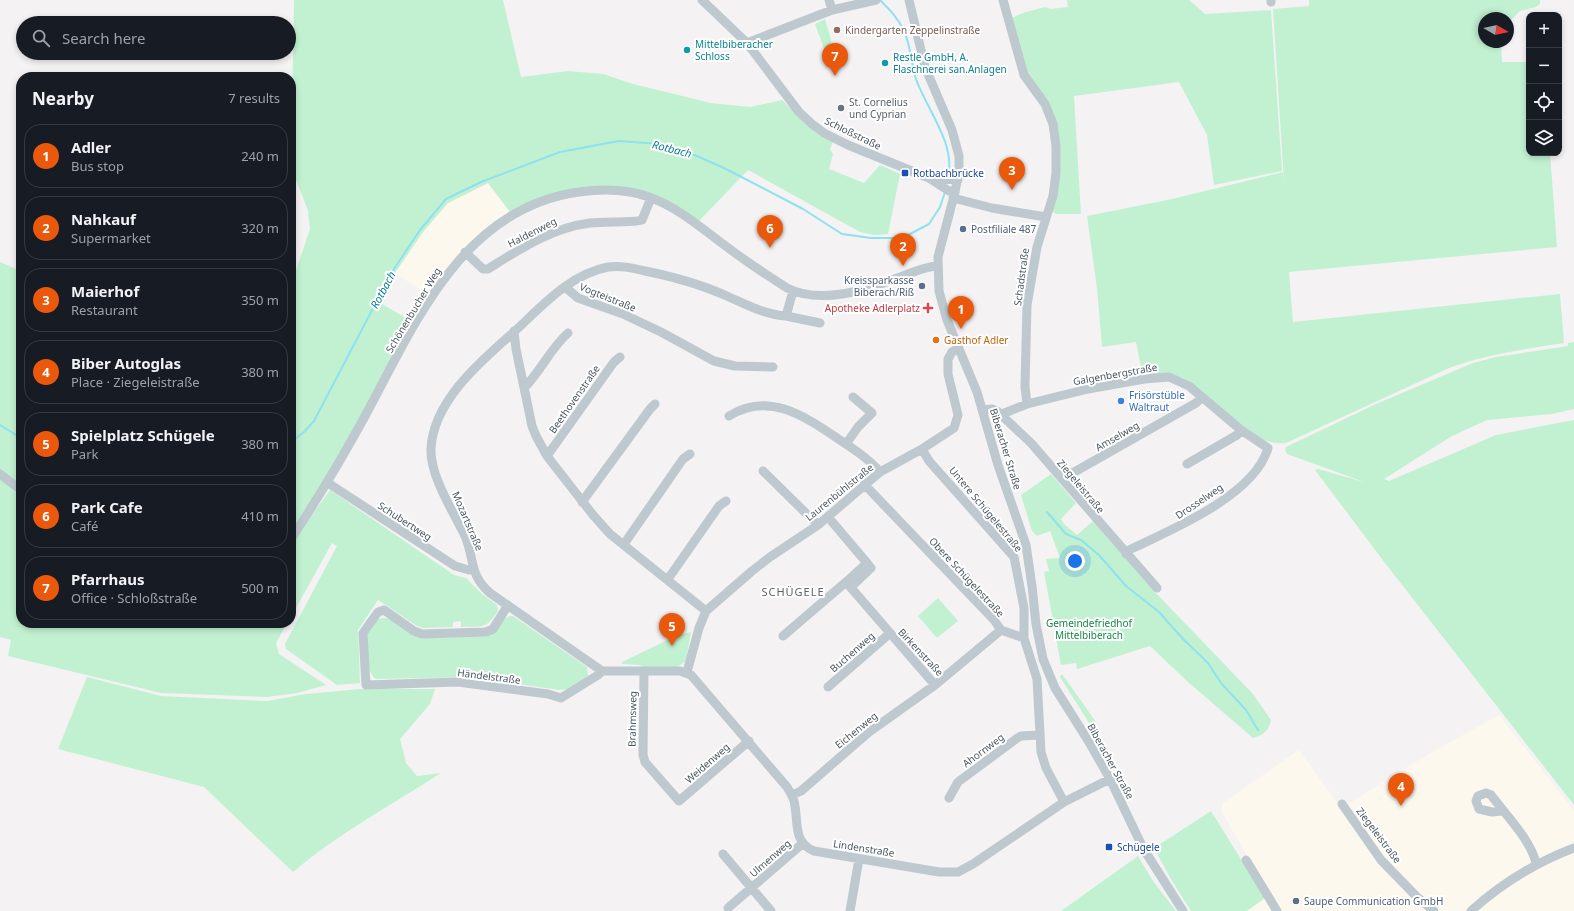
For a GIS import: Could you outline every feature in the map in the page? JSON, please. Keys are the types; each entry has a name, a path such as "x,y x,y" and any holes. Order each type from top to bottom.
{"street":[{"name":"Schloßstraße","path":"702,0 747,43 799,112 824,133 848,145 950,187 992,208 1046,217"},
{"path":"829,0 832,10"},
{"path":"747,43 832,10 875,0"},
{"name":"Biberacher Straße","path":"909,0 925,67 952,130 958,149 950,187 938,266 942,302 959,348 971,374 983,410 998,465 1026,545 1036,624 1043,659 1055,688 1110,779 1143,848 1166,887 1183,911"},
{"name":"Schadstraße","path":"1003,0 1024,75 1045,104 1053,124 1056,146 1056,173 1053,196 1036,247 1027,305 1025,387 1027,404"},
{"name":"Schönenbucher Weg","path":"296,532 328,483 420,318 443,280 465,252 490,229 513,214 558,196 585,192 615,191 651,198 689,218 723,245 793,291 815,295 834,295 886,282 928,267 938,266"},
{"name":"Haldenweg","path":"465,252 483,269 488,269 526,245 564,228 591,223 642,220 651,198"},
{"name":"Vogteistraße","path":"773,367 735,366 714,360 623,314 578,298 565,287 587,273 616,266 633,267 694,282 764,312 820,323"},
{"name":"Mozartstraße","path":"565,287 525,320 482,359 449,399 442,410 432,437 431,449 433,469 472,553 473,569 476,578 482,586 602,671"},
{"path":"786,316 793,291"},
{"name":"Beethovenstraße","path":"514,331 516,350 532,426 548,456 582,502 610,534 706,611"},
{"path":"524,388 533,379 556,343 568,333"},
{"name":"Laurenbühlstraße","path":"687,672 699,628 706,611 770,557 818,525 864,484 880,472 922,449 954,428 958,420 958,410 948,374 947,364 952,352 959,348"},
{"name":"Beethovenstraße","path":"548,456 614,362 620,357"},
{"name":"Galgenbergstraße","path":"1002,414 1027,404 1088,389 1163,377 1182,382 1241,430 1268,448"},
{"path":"846,444 858,427 872,413 853,397"},
{"name":"Amselweg","path":"1062,480 1196,403 1202,397"},
{"path":"582,502 655,404"},
{"path":"728,416 738,410 753,406 773,406 785,408 808,419 846,444 872,463 880,472"},
{"path":"983,410 992,409 1002,414"},
{"name":"Ziegeleistraße","path":"1002,414 1031,443 1157,588"},
{"path":"1187,464 1237,435 1241,430"},
{"name":"Drosselweg","path":"1126,554 1131,549 1188,523 1248,480 1259,468 1268,448"},
{"name":"Untere Schügelestraße","path":"922,449 929,461 1014,557 1024,608 1024,638"},
{"path":"624,544 683,459 690,454"},
{"path":"763,471 818,525"},
{"path":"0,474 16,486"},
{"name":"Schubertweg","path":"328,483 455,566 469,570 473,569"},
{"name":"Obere Schügelestraße","path":"864,484 994,620 1001,630 1024,638"},
{"path":"668,579 719,506 726,501"},
{"path":"784,636 849,584 867,563 828,517"},
{"name":"Birkenstraße","path":"849,584 889,634 935,685 1001,630"},
{"name":"Händelstraße","path":"508,605 493,628 486,632 422,634 414,631 384,610 378,612 363,634 366,686 458,682 548,694 561,698 602,671"},
{"name":"Buchenweg","path":"828,687 889,634"},
{"path":"1024,638 1037,679 1041,752 1046,768 1064,802"},
{"path":"602,671 687,672 749,741 792,795 798,835 802,844"},
{"name":"Brahmsweg","path":"644,671 642,755 644,762 679,801"},
{"name":"Eichenweg","path":"792,795 801,791 869,732 935,685"},
{"name":"Ahornweg","path":"949,798 958,782 1016,739 1021,736 1040,735"},
{"name":"Weidenweg","path":"679,801 749,741"},
{"name":"Lindenstraße","path":"802,844 814,851 939,872 958,872 974,864 1064,802 1110,779"},
{"name":"Ziegeleistraße","path":"1342,804 1381,860 1417,897 1434,911"},
{"path":"1503,811 1534,854 1536,864"},
{"name":"Ulmenweg","path":"728,908 802,844"},
{"path":"1471,911 1485,898 1536,864 1574,848"},
{"name":"Ulmenweg","path":"723,854 752,888"},
{"path":"850,911 859,859"},
{"path":"1246,860 1277,911"},
{"path":"752,888 771,911"}],"shaded area":[{"path":"488,183 510,212 489,226 455,258 430,296 395,273 423,232 448,203"},
{"path":"1499,715 1574,811 1574,911 1247,911 1265,898 1248,858 1221,810 1223,803 1299,750 1341,808 1427,755"}],"green space":[{"path":"294,0 503,0 521,77 568,71 603,74 633,84 711,103 750,107 782,100 809,126 833,142 830,149 833,154 829,169 864,183 880,165 900,174 888,234 874,235 860,232 748,170 699,221 656,196 569,190 556,193 510,212 488,183 448,203 423,232 395,273 380,303 413,322 344,448 296,526 296,270 310,229 308,211 296,179 296,72 293,72 293,60 296,60 296,16 294,16"},
{"path":"1067,0 1189,0 1205,14 1271,10 1282,171 1214,185 1207,135 1179,82 1074,96 1081,214 1056,214 1053,212 1056,134 1026,74 1009,19 1026,12 1045,7 1051,9 1068,7"},
{"path":"1309,0 1540,0 1540,4 1536,7 1520,11 1514,17 1514,12 1478,12 1478,48 1501,48 1502,62 1526,62 1526,156 1550,156 1557,247 1289,272 1293,322 1560,294 1564,343 1492,356 1449,368 1286,443 1272,442 1258,437 1245,429 1183,378 1176,376 1143,377 1136,342 1102,347 1097,288 1087,216 1172,199 1283,172 1284,182 1273,9 1309,6"},
{"path":"825,19 831,39 831,52 826,54 815,24"},
{"path":"0,262 16,269 16,628 284,628 276,643 279,654 326,685 297,693 267,697 161,693 8,656 11,640 0,637"},
{"path":"1574,342 1574,409 1552,414 1487,420 1452,436 1384,479 1389,481 1496,435 1574,420 1574,805 1385,563 1315,470 1318,469 1364,482 1287,454 1285,450 1286,447 1376,404 1473,363 1496,357 1568,346 1568,343"},
{"name":"Gemeindefriedhof Mittelbiberach","path":"1051,474 1076,503 1061,519 1064,524 1077,535 1093,521 1153,590 1253,694 1271,720 1269,727 1265,732 1253,738 1188,682 1150,646 1077,669 1076,663 1061,665 1044,572 1049,571 1046,559 1060,558 1050,531 1037,536 1032,531 1021,495"},
{"path":"330,490 454,575 466,578 482,594 497,605 498,611 490,621 479,627 461,627 461,621 453,622 453,627 423,628 417,626 378,600 358,630 360,683 337,685 286,649 285,644 293,628 296,628 296,623 337,546 332,543 296,608 296,537"},
{"path":"938,598 958,621 937,638 918,616"},
{"path":"513,616 587,667 588,676 568,689 559,690 471,677 377,679 374,678 370,671 368,671 366,637 368,629 376,620 387,618 410,633 423,638 489,636 504,619"},
{"path":"691,632 686,661 677,667 643,667 640,665 622,664 622,662 676,636"},
{"path":"1062,674 1096,722 1091,726 1060,677"},
{"path":"87,677 161,696 267,701 306,694 360,689 435,689 430,704 400,739 406,763 417,776 441,773 365,820 310,858 293,872 204,787 58,749"},
{"path":"1211,811 1265,898 1247,911 1191,911 1154,848"},
{"path":"1138,856 1153,881 1176,911 1061,911"}],"waterway":[{"name":"Rotbach","path":"880,0 902,26 910,49 916,79 939,126 948,151 948,176"},
{"name":"Rotbach","path":"296,438 314,421 392,272 420,230 446,199 481,182 560,152 619,141 659,144 697,156 726,169 803,209 842,234 871,238 897,238 910,234 929,224 940,207 945,192"},
{"name":"Rotbach","path":"0,425 16,435"},
{"path":"1047,512 1066,534 1081,540 1099,555 1126,586 1159,612 1183,639 1208,663 1221,683 1246,710 1258,730"}],"place":[{"name":"Kindergarten Zeppelinstraße","path":"837,30"},
{"name":"Mittelbiberacher Schloss","path":"687,50"},
{"name":"Restle GmbH, A. Flaschnerei san.Anlagen","path":"885,63"},
{"name":"Pfarrhaus","path":"835,76"},
{"name":"St. Cornelius und Cyprian","path":"841,108"},
{"name":"Rotbachbrücke","path":"905,173"},
{"name":"Maierhof","path":"1012,190"},
{"name":"Postfiliale 487","path":"963,229"},
{"name":"Park Cafe","path":"770,248"},
{"name":"Nahkauf","path":"903,266"},
{"name":"Kreissparkasse Biberach/Riß","path":"922,286"},
{"name":"Apotheke Adlerplatz","path":"928,308"},
{"name":"Adler","path":"961,329"},
{"name":"Gasthof Adler","path":"936,340"},
{"name":"Frisörstüble Waltraut","path":"1121,401"},
{"name":"Spielplatz Schügele","path":"672,646"},
{"name":"Biber Autoglas","path":"1401,806"},
{"name":"Schügele","path":"1109,847"},
{"name":"Saupe Communication GmbH","path":"1296,901"}],"district":[{"name":"SCHÜGELE","path":"793,592"}]}
